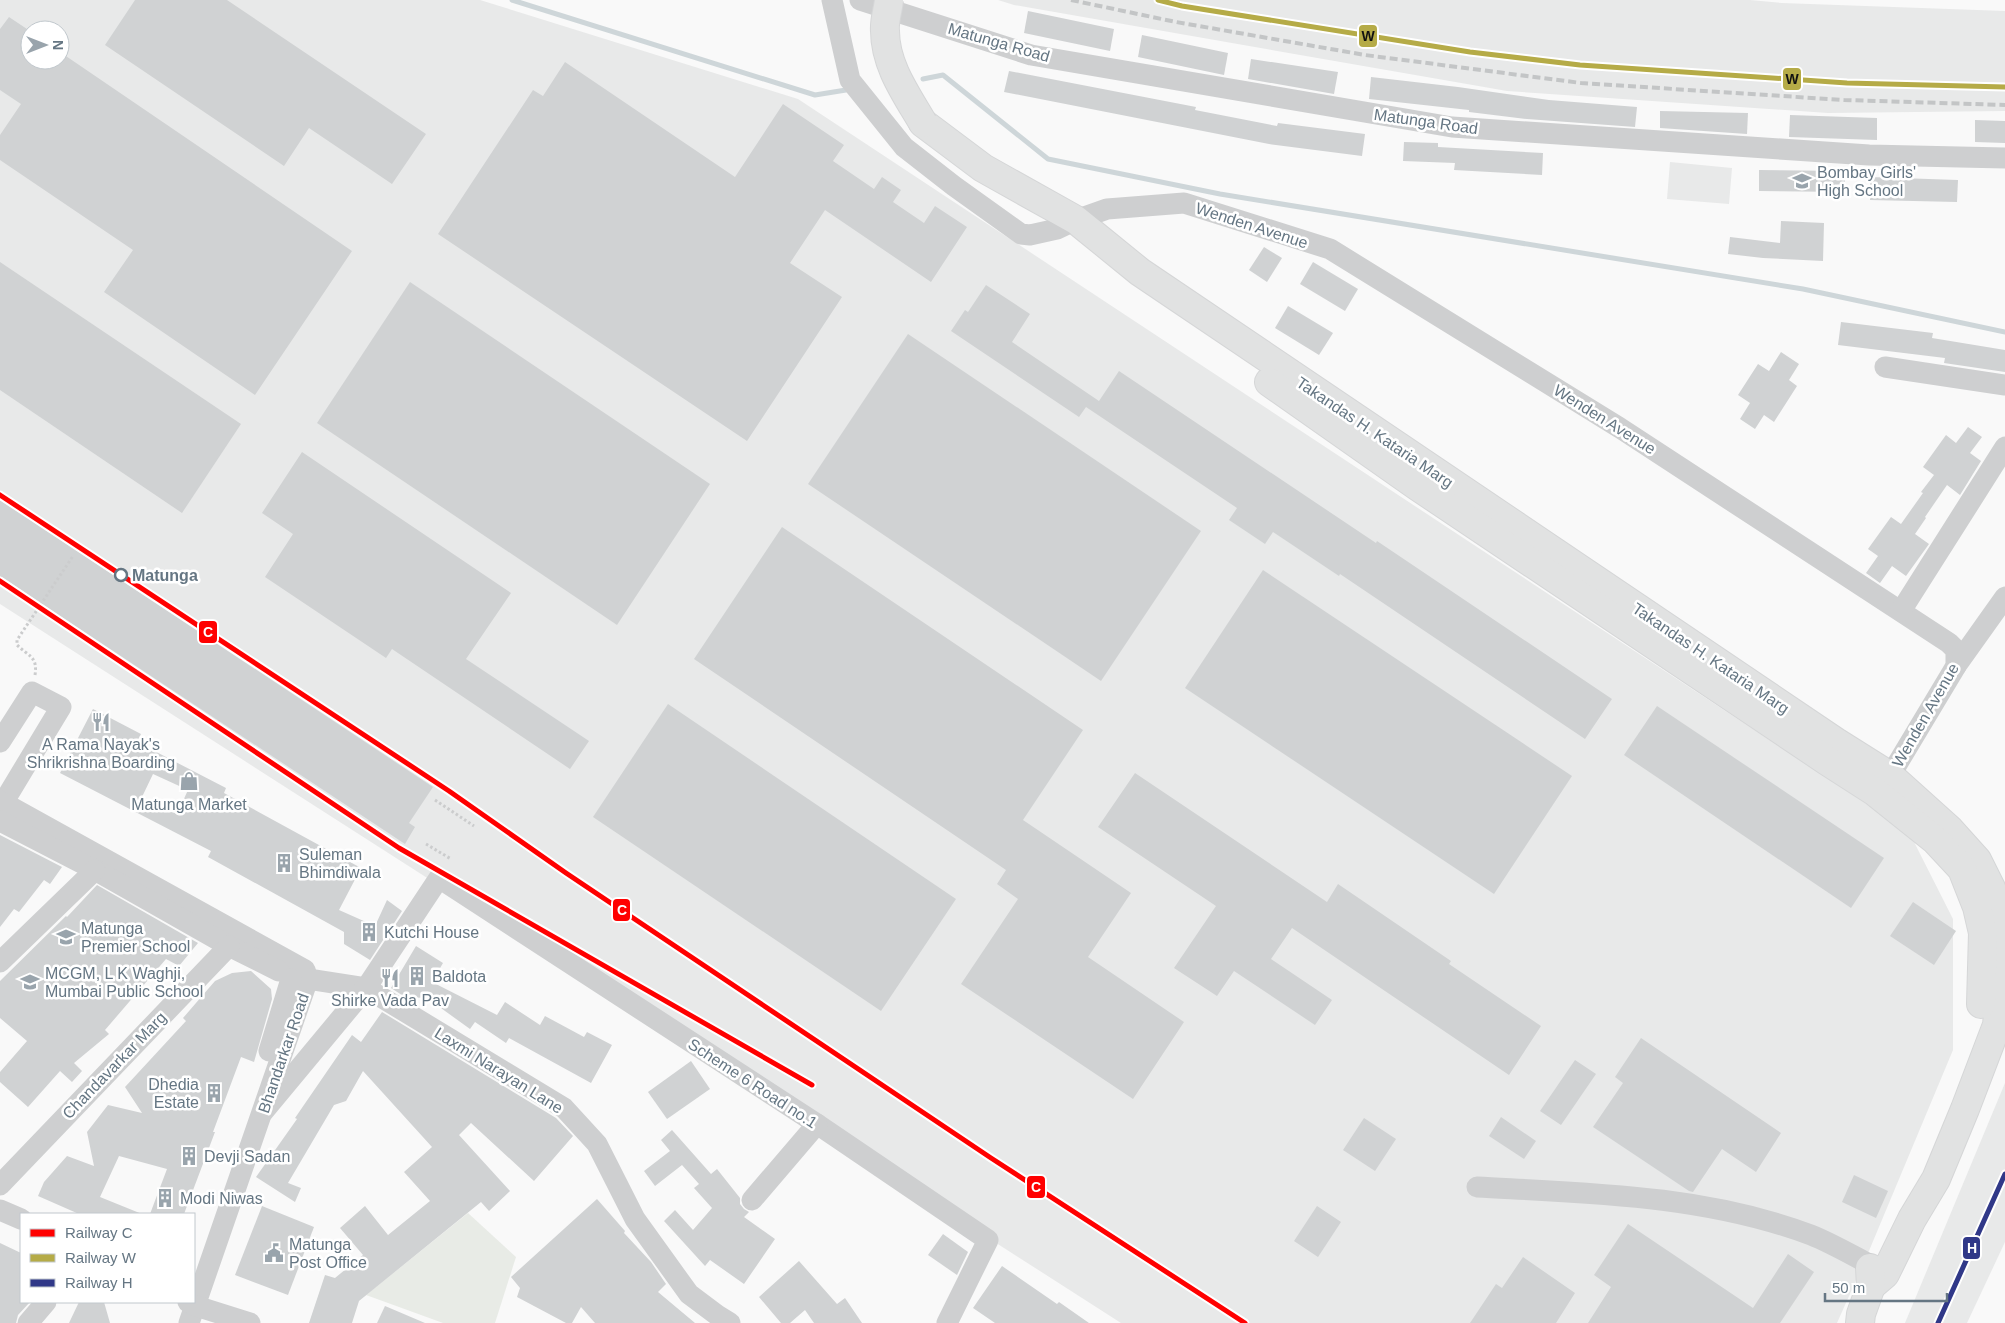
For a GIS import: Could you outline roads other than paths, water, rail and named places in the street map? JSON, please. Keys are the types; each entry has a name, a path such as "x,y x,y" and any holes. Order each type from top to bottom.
{"main road":[{"name":"Takandas H. Kataria Marg","path":"889,0 884,29 887,54 898,80 923,123 983,168 1062,219 1135,277 1311,400 1828,736 1883,784 1950,830 1977,860 1987,905 2002,916 2003,957 1988,1024 1943,1138 1936,1179 1905,1215 1885,1274 1870,1275 1860,1323"}],"street":[{"name":"Wenden Avenue","path":"832,0 850,80 904,148 1021,234 1030,235 1062,219 1107,209 1184,203 1330,249 1620,428 1949,643 1956,650 1956,666 1883,784"},
{"name":"Matunga Road","path":"860,0 1031,54 1452,127 1868,156 2005,158"},
{"path":"1885,367 2005,384"},
{"path":"1900,611 2005,447"},
{"path":"1956,666 2005,597"},
{"path":"0,742 32,692 61,707 1,808 95,870 229,946 300,979"},
{"name":"Bhandarkar Road","path":"1,808 305,970 300,979 195,1276"},
{"path":"0,962 95,870"},
{"name":"Scheme 6 Road no.1","path":"366,988 439,878 817,1124 988,1240 947,1323"},
{"name":"Chandavarkar Marg","path":"0,1185 229,946"},
{"name":"Bhandarkar Road","path":"195,1295 263,1112 300,979"},
{"name":"Laxmi Narayan Lane","path":"300,979 366,988 564,1108 597,1144 635,1219 705,1316 730,1323"},
{"path":"263,1112 366,988"},
{"path":"752,1200 817,1124"},
{"path":"1477,1187 1596,1193 1673,1202 1754,1217 1812,1236 1870,1275"},
{"path":"0,1210 20,1219"},
{"path":"28,1323 45,1303"},
{"path":"190,1308 250,1323"},
{"name":"Bhandarkar Road","path":"178,1323 190,1308"}],"waterway":[{"path":"512,0 815,95 846,90"},
{"path":"923,79 943,75 1048,159 1220,194 1803,289 2005,332"}],"railway":[{"path":"1071,0 1176,22 1365,55 1581,83 1844,100 2005,105"}],"rail line":[{"name":"W","path":"1158,0 1182,6 1470,52 1580,65 1847,83 2005,87"},
{"name":"C","path":"0,495 449,791 566,873 991,1158 1245,1323"},
{"name":"C","path":"0,581 399,848 812,1085"},
{"name":"H","path":"1938,1323 2005,1174"}],"place":[{"name":"Bombay Girls' High School","path":"1802,181"},
{"name":"Matunga","path":"121,575"},
{"name":"A Rama Nayak's Shrikrishna Boarding","path":"101,722"},
{"name":"Matunga Market","path":"189,781"},
{"name":"Suleman Bhimdiwala","path":"284,863"},
{"name":"Kutchi House","path":"369,932"},
{"name":"Matunga Premier School","path":"66,937"},
{"name":"Baldota","path":"417,976"},
{"name":"Shirke Vada Pav","path":"390,978"},
{"name":"MCGM, L K Waghji, Mumbai Public School","path":"30,982"},
{"name":"Dhedia Estate","path":"214,1093"},
{"name":"Devji Sadan","path":"189,1156"},
{"name":"Modi Niwas","path":"165,1198"},
{"name":"Matunga Post Office","path":"274,1253"}]}
